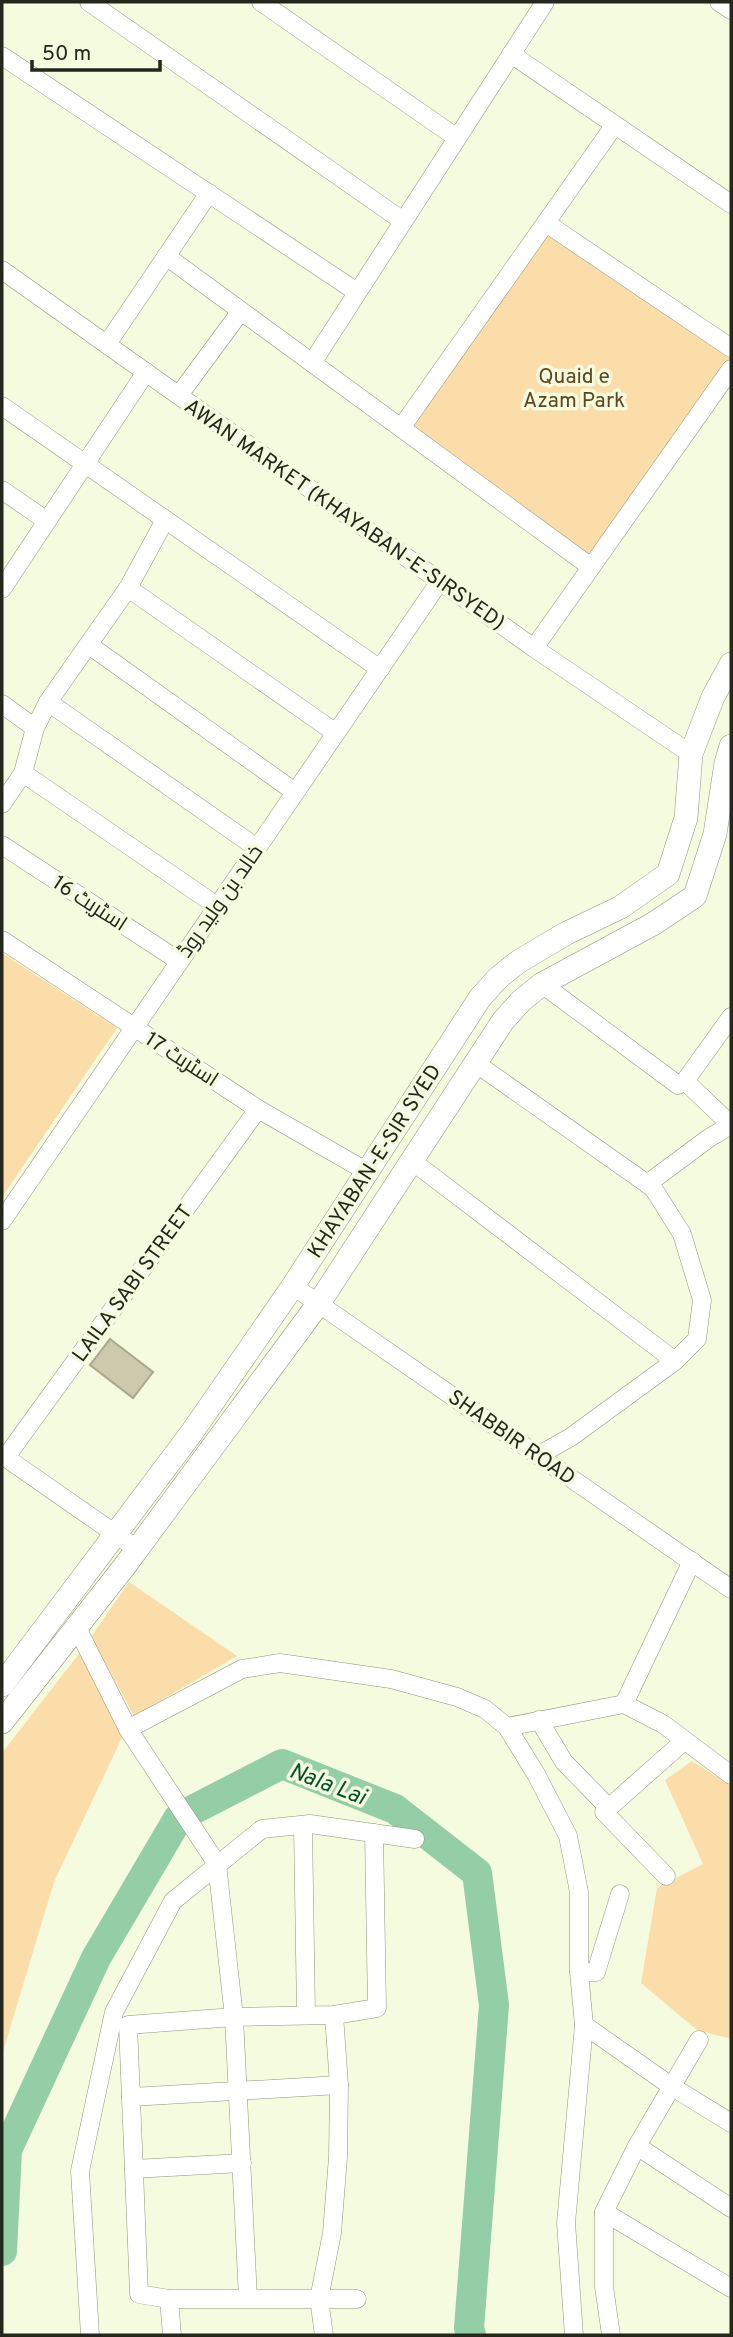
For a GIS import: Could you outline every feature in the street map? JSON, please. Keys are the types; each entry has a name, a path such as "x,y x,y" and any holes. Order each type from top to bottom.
{"main road":[{"name":"KHAYABAN-E-SIR SYED","path":"2,1685 190,1435 293,1286 480,998 498,978 518,962 565,934 621,907 668,874 686,818 691,754 713,697 731,664"},
{"name":"KHAYABAN-E-SIR SYED","path":"2,1722 137,1549 319,1303 503,1021 521,1001 542,985 653,924 695,896 715,834 731,746"}],"street":[{"path":"89,2 403,221"},
{"path":"261,2 457,138"},
{"path":"312,363 545,2"},
{"path":"719,2 731,10"},
{"path":"511,54 731,204"},
{"path":"2,56 357,292"},
{"path":"401,428 614,125"},
{"path":"107,344 209,194"},
{"path":"546,223 731,348"},
{"path":"166,256 591,567"},
{"name":"AWAN MARKET (KHAYABAN-E-SIRSYED)","path":"2,270 440,582 691,754"},
{"path":"179,396 241,311"},
{"path":"534,648 731,369"},
{"path":"3,584 146,372"},
{"path":"2,406 380,669"},
{"path":"2,489 47,521"},
{"path":"2,804 23,773 35,728 48,702 128,588 165,520"},
{"name":"خالد بن ولید روڈ","path":"2,1221 440,582"},
{"path":"128,588 336,733"},
{"path":"89,645 295,792"},
{"path":"48,702 257,848"},
{"path":"2,704 35,728"},
{"path":"23,773 217,906"},
{"name":"اسٹریٹ 16","path":"2,845 179,961"},
{"name":"اسٹریٹ 17","path":"2,940 258,1109 366,1171"},
{"path":"542,985 682,1083 731,1125 647,1184"},
{"path":"682,1083 731,1017"},
{"path":"474,1062 653,1188 681,1234 702,1300 697,1339 675,1361 570,1437 539,1455"},
{"name":"LAILA SABI STREET","path":"4,1456 258,1109"},
{"path":"412,1161 675,1361"},
{"name":"SHABBIR ROAD","path":"293,1286 731,1589"},
{"path":"4,1456 137,1549"},
{"path":"624,1704 692,1562"},
{"path":"77,1628 131,1733 212,1858 234,2017 248,2298"},
{"path":"131,1733 242,1670 280,1663 391,1679 457,1697 485,1709 507,1727 536,1774 568,1836 579,1892 579,1972 583,2025 566,2223 574,2335"},
{"path":"507,1727 624,1704 663,1724 731,1774"},
{"path":"539,1720 564,1762 609,1808"},
{"path":"666,1876 604,1812 684,1741"},
{"path":"303,1825 306,2015"},
{"path":"90,2335 80,2171 114,2012 173,1901 212,1858 262,1829 303,1825 415,1839"},
{"path":"357,2300 169,2299 139,2294 128,2025 234,2017 334,2015 377,2008 374,1833"},
{"path":"579,1972 596,1972 620,1894"},
{"path":"324,2335 319,2299 332,2233 338,2157 339,2085 334,2015"},
{"path":"583,2025 671,2086 731,2123"},
{"path":"611,2335 604,2287 604,2212 637,2146 699,2040"},
{"path":"131,2097 339,2085"},
{"path":"637,2146 731,2208"},
{"path":"134,2169 242,2163"},
{"path":"604,2212 731,2288"},
{"path":"169,2299 172,2335"}],"green space":[{"name":"Quaid e Azam Park","path":"546,223 731,348 731,369 591,567 401,428"},
{"path":"2,953 117,1028 2,1197"},
{"path":"129,1582 237,1656 134,1716 91,1637"},
{"path":"85,1646 125,1731 54,1882 2,2055 2,1753"},
{"path":"692,1761 731,1786 731,2039 697,2030 641,1983 657,1888 703,1864 665,1780"}],"building":[{"path":"110,1339 153,1372 133,1398 90,1365"}],"waterway":[{"name":"Nala Lai","path":"2,2251 7,2150 96,1958 179,1817 282,1764 395,1809 477,1873 494,2005 469,2328 471,2335"}]}
